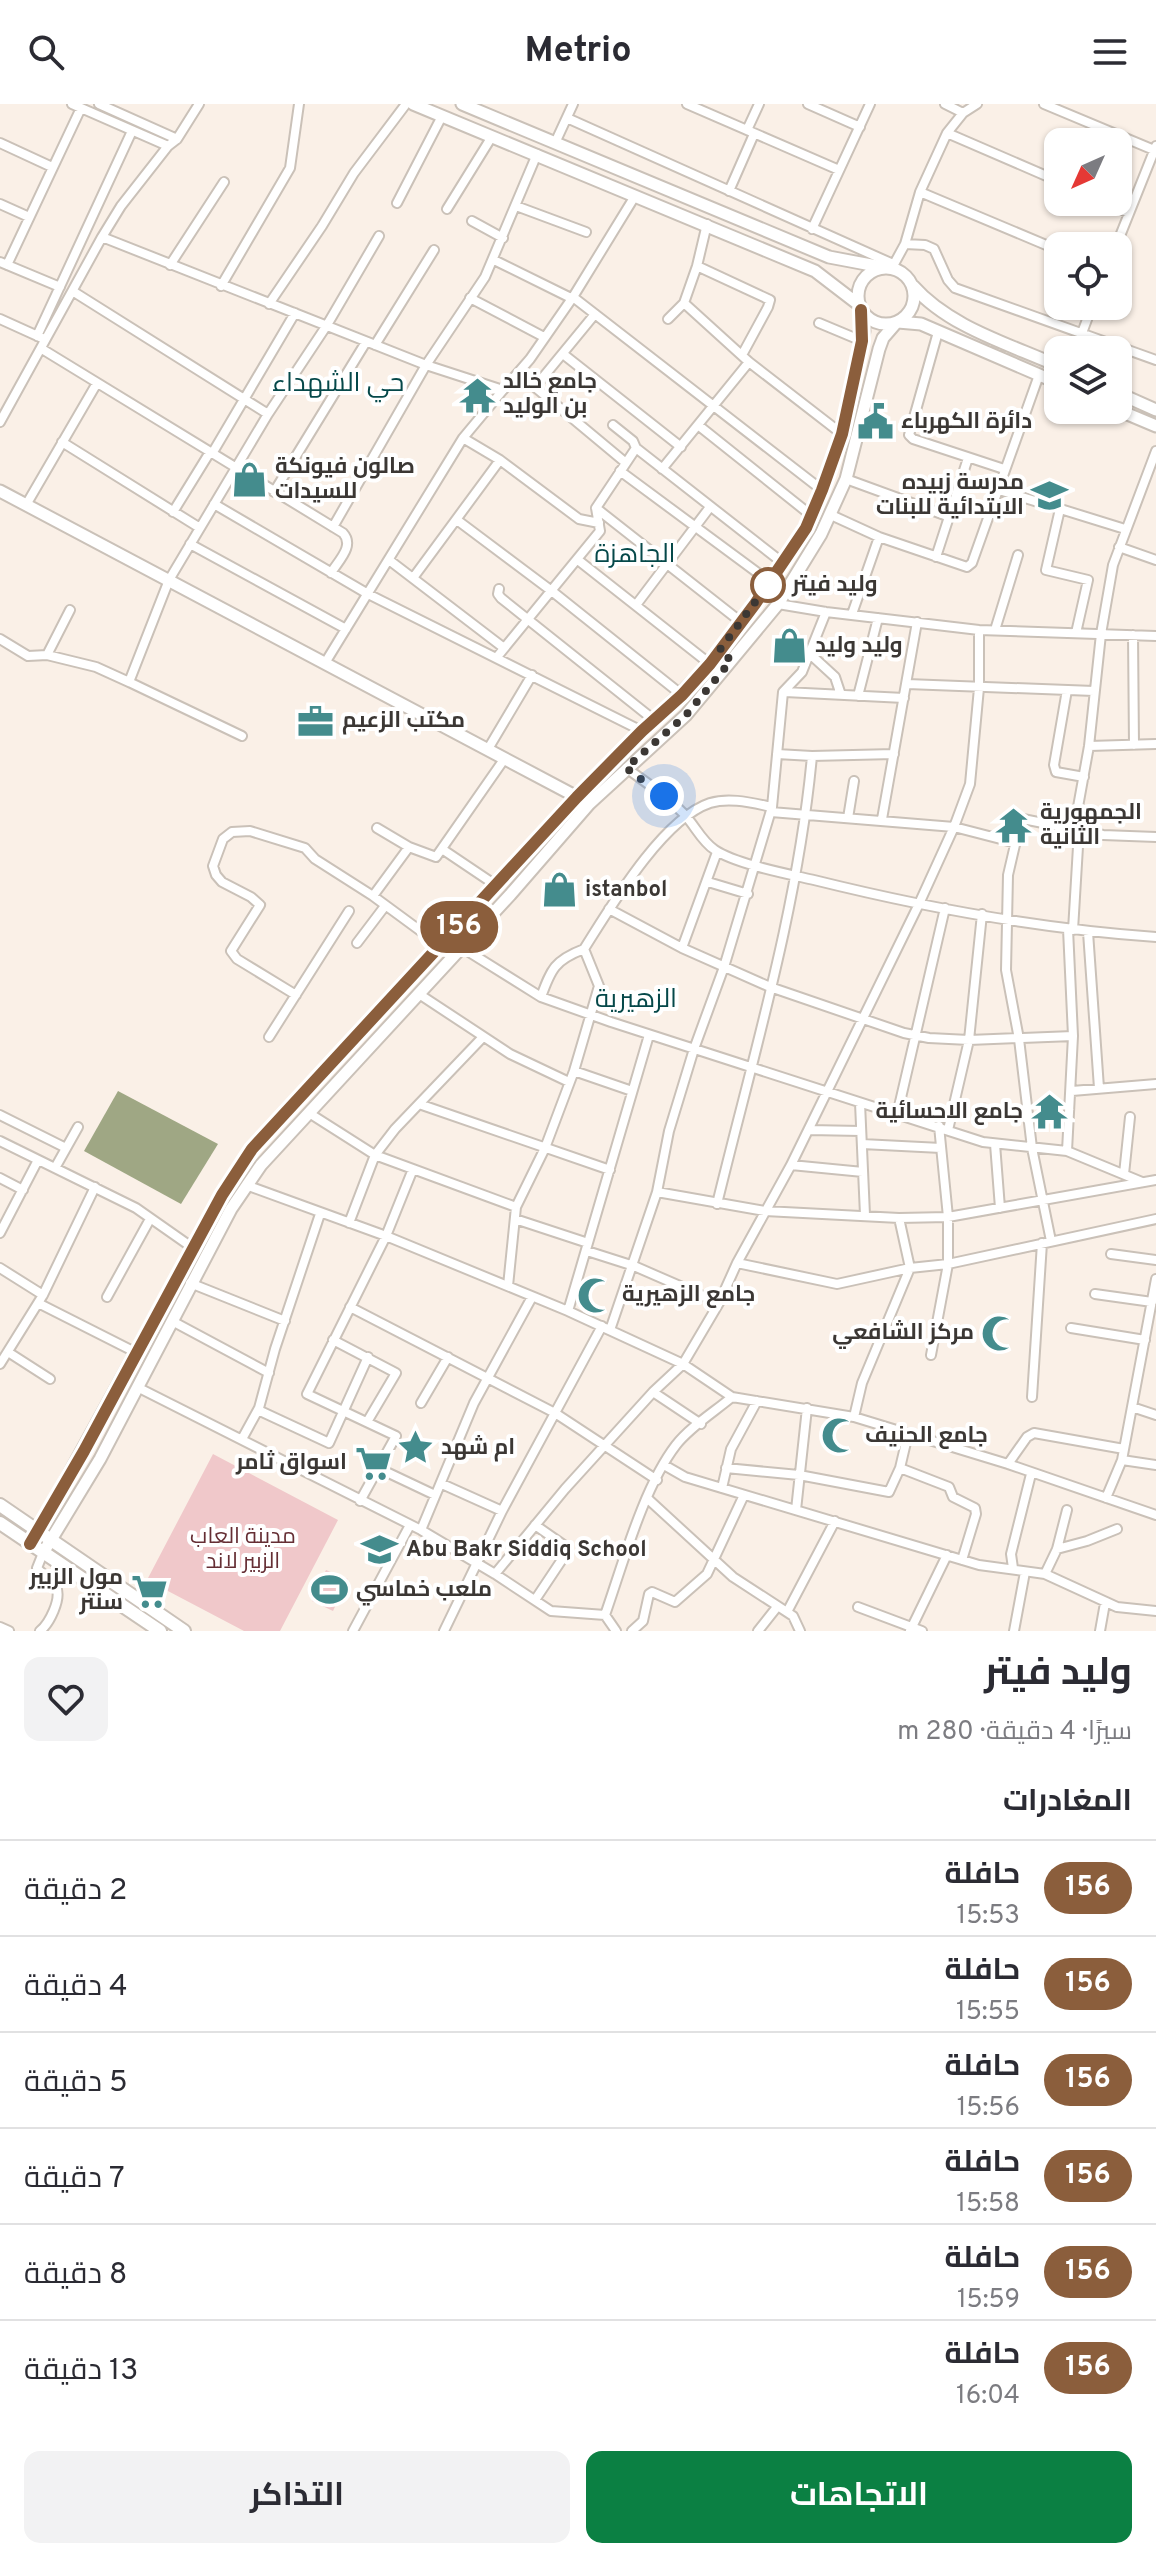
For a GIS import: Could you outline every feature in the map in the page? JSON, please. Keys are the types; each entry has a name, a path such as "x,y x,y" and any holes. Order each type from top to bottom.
{"main road":[{"path":"0,1505 184,1631"},
{"path":"0,1523 160,1631"}],"street":[{"path":"72,104 168,146"},
{"path":"99,104 177,139"},
{"path":"0,422 121,206 168,146 177,139 199,104"},
{"path":"221,286 290,168 299,104"},
{"path":"269,304 354,173 406,104"},
{"path":"413,104 436,110 491,138 537,154 815,271 876,323 921,324 1044,377"},
{"path":"462,104 829,257 889,266"},
{"path":"555,143 573,104"},
{"path":"687,104 839,170"},
{"path":"729,191 759,104"},
{"path":"808,104 860,127"},
{"path":"812,229 870,104"},
{"path":"945,104 963,113"},
{"path":"30,1544 237,1169 252,1149 577,797 682,695 710,664 783,563 809,522 842,434 862,341 859,284 865,276 889,266 905,244 920,192 947,133 963,113 977,104"},
{"path":"1044,104 1155,148 1132,206"},
{"path":"60,287 4,264 81,108"},
{"path":"397,203 436,110"},
{"path":"567,118 889,266 908,278 929,304 948,316 1044,360"},
{"path":"37,336 132,131"},
{"path":"947,133 1044,175"},
{"path":"447,209 491,138"},
{"path":"0,143 52,167"},
{"path":"333,527 426,365 494,260 537,154"},
{"path":"170,265 224,182"},
{"path":"920,192 1044,244"},
{"path":"325,663 463,438 518,373 572,298 635,196"},
{"path":"0,204 29,217"},
{"path":"516,206 586,232"},
{"path":"472,221 503,238"},
{"path":"668,319 684,303 707,224"},
{"path":"129,682 169,580 379,236"},
{"path":"102,237 426,365 503,390"},
{"path":"905,244 925,245 934,249 955,288 1156,360"},
{"path":"274,492 434,250"},
{"path":"494,260 572,298 595,314 822,490"},
{"path":"697,266 770,300 742,355"},
{"path":"40,1631 48,1624 57,1595 56,1585 37,1568 43,1553 100,1459 190,1283 246,1185 589,804 686,715 778,604 831,515 846,479 883,338 912,307 912,286"},
{"path":"74,292 268,414"},
{"path":"470,298 544,337"},
{"path":"684,303 749,362 842,434"},
{"path":"173,512 295,313"},
{"path":"535,387 595,314"},
{"path":"0,319 37,336 97,383 346,536 348,542 331,573"},
{"path":"1082,333 1087,320"},
{"path":"819,323 862,341"},
{"path":"938,332 909,435 913,439 1004,469"},
{"path":"563,354 681,447"},
{"path":"662,469 749,362"},
{"path":"518,373 695,527 770,582"},
{"path":"831,515 879,537 967,567 972,563 1039,375"},
{"path":"853,381 869,385"},
{"path":"26,505 97,383"},
{"path":"1132,399 1156,410"},
{"path":"1132,416 1156,426"},
{"path":"613,425 633,441 636,448 783,563"},
{"path":"698,425 821,534"},
{"path":"463,438 500,460 579,519 599,523"},
{"path":"62,442 200,528"},
{"path":"497,657 600,531 596,508 636,448"},
{"path":"1067,1151 1072,1091 1071,930 1077,830 1101,634 1113,565 1156,451"},
{"path":"936,557 968,458"},
{"path":"413,578 500,460"},
{"path":"846,479 950,517"},
{"path":"996,489 1125,529"},
{"path":"0,491 577,797"},
{"path":"214,504 368,594 642,731"},
{"path":"636,605 710,507"},
{"path":"596,508 741,622"},
{"path":"1060,509 1046,570 1088,580 1076,633"},
{"path":"457,520 682,695"},
{"path":"852,614 879,537"},
{"path":"190,544 346,629"},
{"path":"1119,547 1156,560"},
{"path":"995,630 1018,555"},
{"path":"389,560 504,648"},
{"path":"578,560 710,664"},
{"path":"499,589 501,598 654,720"},
{"path":"778,604 979,630 1156,636"},
{"path":"47,655 70,610"},
{"path":"444,1631 502,1511 606,1328 634,1266 657,1192 669,1131 748,894 771,809 783,692 802,672 826,612"},
{"path":"858,696 878,618"},
{"path":"882,819 917,622"},
{"path":"495,1574 653,1392 683,1364 719,1303 737,1263 809,1130 918,906 970,784 979,688 979,630"},
{"path":"1133,635 1134,745"},
{"path":"0,639 28,656 47,655 96,667 242,736"},
{"path":"719,651 731,660"},
{"path":"810,654 835,677 841,695"},
{"path":"488,749 532,675"},
{"path":"907,684 1094,691"},
{"path":"1067,690 1054,765 1056,772 1084,777"},
{"path":"783,692 904,698"},
{"path":"1089,746 1156,744"},
{"path":"777,754 894,754"},
{"path":"717,1204 795,876 807,815 812,756"},
{"path":"377,828 409,847 433,857 438,855 505,758"},
{"path":"626,768 686,816 703,841 717,852 795,876 918,906 1071,930 1156,937"},
{"path":"848,818 854,781"},
{"path":"541,997 550,972 566,956 584,949 653,850 686,816 710,803 739,801 807,815 954,827 1016,843"},
{"path":"1032,1397 1047,1242 1044,1202 1032,1148 1019,1039 1006,970 1008,875 1019,818 1103,835 1156,837"},
{"path":"296,995 237,959 231,951 260,905 222,882 216,875 213,866 223,839 232,832 250,831 305,848 315,859 373,896 441,946"},
{"path":"373,896 409,847"},
{"path":"442,849 510,895"},
{"path":"682,948 717,852"},
{"path":"708,882 748,894"},
{"path":"357,943 385,906"},
{"path":"897,1115 945,908"},
{"path":"609,909 682,948 770,987 916,1036 969,1040 1073,1036"},
{"path":"269,1037 349,911"},
{"path":"931,1355 948,1264 948,1217 941,1148 969,1040 982,914"},
{"path":"1088,932 1099,1088"},
{"path":"461,947 541,997 591,1015 995,1144 1067,1151 1142,1182"},
{"path":"508,1286 516,1207 545,1148 574,1071 599,986 584,949"},
{"path":"419,994 510,1054 569,1082"},
{"path":"568,1311 649,1035"},
{"path":"349,1223 375,1155 483,1037"},
{"path":"574,1071 632,1091"},
{"path":"1072,1091 1156,1084"},
{"path":"860,1103 865,1215"},
{"path":"419,1104 610,1170"},
{"path":"309,1113 375,1155 516,1207"},
{"path":"0,1115 66,1148"},
{"path":"1124,1174 1130,1117"},
{"path":"55,1168 78,1127"},
{"path":"809,1130 861,1131"},
{"path":"0,1141 95,1187 193,1248"},
{"path":"862,1144 941,1148"},
{"path":"995,1144 1000,1208"},
{"path":"0,1233 3,1222 38,1160"},
{"path":"791,1165 863,1172"},
{"path":"360,1501 396,1436 307,1394 386,1236 413,1169"},
{"path":"0,1178 23,1190"},
{"path":"657,1192 765,1211 899,1218 948,1217 1156,1180"},
{"path":"246,1185 386,1236 568,1311 683,1364 732,1397 854,1417 1008,1464 1156,1515"},
{"path":"0,1364 41,1299 95,1187"},
{"path":"242,1439 258,1410 320,1214"},
{"path":"854,1417 862,1383 910,1268 899,1218"},
{"path":"107,1297 150,1219"},
{"path":"515,1219 719,1303"},
{"path":"737,1263 837,1284 910,1268 948,1264 1156,1219"},
{"path":"1111,1254 1156,1260"},
{"path":"0,1281 3,1270 41,1299 137,1353"},
{"path":"1106,1498 1122,1460 1156,1281"},
{"path":"190,1283 285,1321"},
{"path":"1095,1294 1152,1302"},
{"path":"421,1530 487,1378 532,1297"},
{"path":"350,1307 555,1413 657,1480"},
{"path":"172,1321 269,1373"},
{"path":"1071,1328 1145,1340"},
{"path":"333,1340 396,1373 367,1422"},
{"path":"8,1352 50,1379"},
{"path":"258,1410 329,1443 368,1357"},
{"path":"421,1403 448,1357"},
{"path":"137,1387 421,1530 551,1611 605,1615"},
{"path":"653,1392 701,1424"},
{"path":"605,1615 648,1499 664,1465 677,1444 732,1397"},
{"path":"722,1488 731,1449 757,1401"},
{"path":"1132,1407 1156,1415"},
{"path":"796,1510 807,1408"},
{"path":"1008,1464 1027,1437 1034,1433 1124,1449"},
{"path":"726,1468 799,1475 889,1492 900,1468 908,1434"},
{"path":"84,1451 100,1459"},
{"path":"1122,1460 1156,1465"},
{"path":"664,1465 685,1477 979,1565 1045,1574 1117,1607 1156,1611"},
{"path":"378,1468 435,1495"},
{"path":"900,1468 949,1487 953,1497 975,1508 976,1514 962,1560"},
{"path":"1013,1568 1011,1554 1031,1474"},
{"path":"442,1484 502,1511"},
{"path":"632,1631 643,1621 649,1594 652,1592 675,1602 707,1574 744,1495"},
{"path":"648,1499 733,1577 787,1612 797,1621 800,1631"},
{"path":"1045,1574 1057,1549 1067,1510"},
{"path":"787,1612 835,1521"},
{"path":"353,1631 410,1525"},
{"path":"535,1525 565,1546 567,1552 535,1600"},
{"path":"1057,1549 1117,1529"},
{"path":"911,1628 947,1555"},
{"path":"1014,1631 1025,1572"},
{"path":"1100,1631 1105,1603"},
{"path":"758,1631 777,1607"},
{"path":"858,1607 922,1631"},
{"path":"605,1615 616,1631"},
{"path":"0,1627 9,1631"}],"green space":[{"name":"مدينة العاب الزبير لاند","path":"213,1454 338,1520 280,1631 244,1631 147,1580"},
{"name":"ملعب خماسي","path":"326,1570 348,1579 333,1611 312,1601"}],"shaded area":[{"path":"118,1091 218,1144 181,1204 84,1151"}],"bus line":[{"name":"156","path":"30,1544 84,1451 222,1195 252,1149 577,797 682,695 710,664 783,563 812,516 842,434 864,331 861,310"}],"place":[{"name":"جامع خالد بن الوليد","path":"477,395"},
{"name":"دائرة الكهرباء","path":"875,422"},
{"name":"صالون فيونكة للسيدات","path":"249,480"},
{"name":"مدرسة زبيده الابتدائية للبنات","path":"1050,496"},
{"name":"وليد فيتر","path":"768,585"},
{"name":"وليد وليد","path":"789,646"},
{"name":"مكتب الزعيم","path":"316,721"},
{"name":"الجمهورية الثانية","path":"1014,826"},
{"name":"istanbol","path":"559,890"},
{"name":"جامع الاحسائية","path":"1049,1112"},
{"name":"جامع الزهيرية","path":"596,1295"},
{"name":"مركز الشافعي","path":"1000,1333"},
{"name":"جامع الحنيف","path":"839,1436"},
{"name":"ام شهد","path":"415,1448"},
{"name":"اسواق ثامر","path":"373,1463"},
{"name":"Abu Bakr Siddiq School","path":"380,1550"},
{"name":"ملعب خماسي","path":"330,1590"},
{"name":"مول الزبير سنتر","path":"149,1591"}],"district":[{"name":"حي الشهداء","path":"338,384"},
{"name":"الجاهزة","path":"635,555"},
{"name":"الزهيرية","path":"636,1000"}],"route":[{"path":"664,796 626,768 686,715 725,668 731,660 719,651 770,582 768,585"}]}
